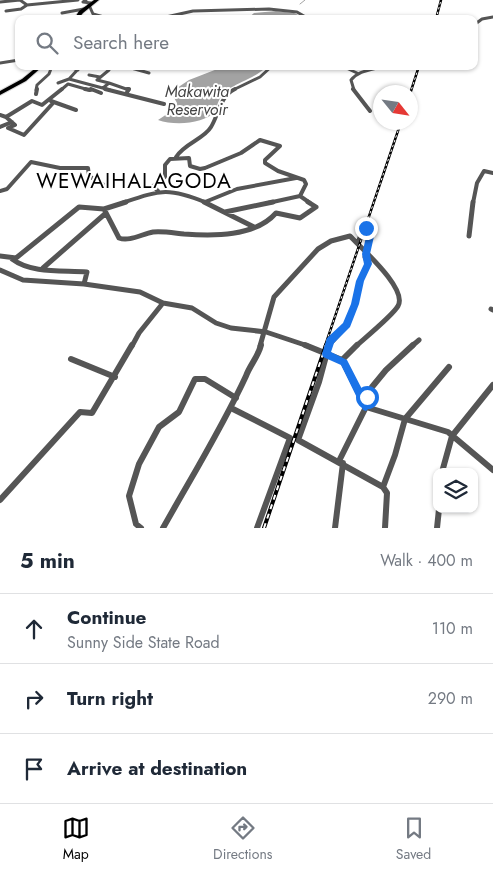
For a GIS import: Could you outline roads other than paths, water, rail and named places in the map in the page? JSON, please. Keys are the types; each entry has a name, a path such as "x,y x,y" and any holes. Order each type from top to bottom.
{"main road":[{"path":"79,15 97,0"},
{"path":"0,93 24,80 36,70"}],"street":[{"path":"0,2 20,0 27,4 78,0"},
{"path":"86,0 83,2 90,4 93,14 97,15"},
{"path":"6,10 22,9 27,4"},
{"path":"175,15 193,11 269,8 297,12 302,15"},
{"path":"62,13 84,9"},
{"path":"478,22 482,19 493,17"},
{"path":"0,59 5,61"},
{"path":"0,63 15,60"},
{"path":"36,94 37,85 49,74 50,70"},
{"path":"58,83 65,82 78,70"},
{"path":"109,70 97,81 129,89 126,94"},
{"path":"138,70 149,73"},
{"path":"176,158 181,149 210,129 222,101 230,91 260,77 268,70"},
{"path":"351,70 357,73 374,70"},
{"path":"357,73 351,80 352,87 370,111"},
{"path":"89,75 100,77"},
{"path":"69,79 164,104"},
{"path":"103,88 109,83"},
{"path":"6,117 32,101 42,105 68,84 101,94"},
{"path":"90,90 95,86"},
{"path":"49,100 76,110"},
{"path":"0,115 6,117 15,125 8,128 24,135 54,102"},
{"path":"0,127 12,122"},
{"path":"158,191 153,186 165,177 166,162 176,158 189,158 190,166 200,169 236,156 260,140 280,146 265,160 268,166 306,182 300,196"},
{"path":"0,191 7,189 31,162 60,168 88,168 89,176 104,185"},
{"path":"469,236 475,188 484,171 493,173"},
{"path":"205,202 237,189 297,178"},
{"path":"43,268 105,211 158,191 189,196 205,202 254,227"},
{"path":"105,211 119,238 124,240 154,232 219,235 242,232 269,221 276,213 300,218 316,207 300,196 224,212"},
{"path":"12,260 79,207 105,211"},
{"path":"358,243 363,229 370,230 366,252 368,264 360,281 352,312 344,329 330,341 319,382 298,440 341,462 383,487 387,494 385,528"},
{"path":"163,528 231,408 250,366 258,355 266,332 270,304 274,297 318,249 331,241 350,236 395,285 400,296 398,306 342,360"},
{"path":"0,256 4,255 14,262 27,267 87,272 84,284"},
{"path":"0,270 23,280 84,284 140,292 163,303 192,308 216,323 231,328 282,336 342,360 366,406 428,425 452,436 493,470"},
{"path":"0,500 42,457 80,412 92,413 115,377 139,333 150,322 163,303"},
{"path":"335,528 341,462 366,406 367,397 375,382 419,340"},
{"path":"71,359 115,377"},
{"path":"383,487 395,455 405,419 449,367"},
{"path":"141,528 136,524 129,496 139,464 160,427 179,412 195,379 205,378 236,398"},
{"path":"443,468 452,436 493,385"},
{"path":"231,408 290,438 257,528"},
{"path":"437,528 439,513"}],"water":[{"path":"276,11 298,15 252,15 254,13"},
{"name":"Makawita Reservoir","path":"215,70 263,70 227,90 220,99 216,111 204,119 189,123 173,123 158,120 176,108 177,103 173,96 177,88 189,80"}],"waterway":[{"path":"300,4 305,0"}],"railway":[{"path":"437,15 441,0"},
{"path":"413,85 418,70"},
{"path":"325,346 398,130"},
{"path":"264,528 326,345"}],"district":[{"name":"WEWAIHALAGODA","path":"134,181"}]}
